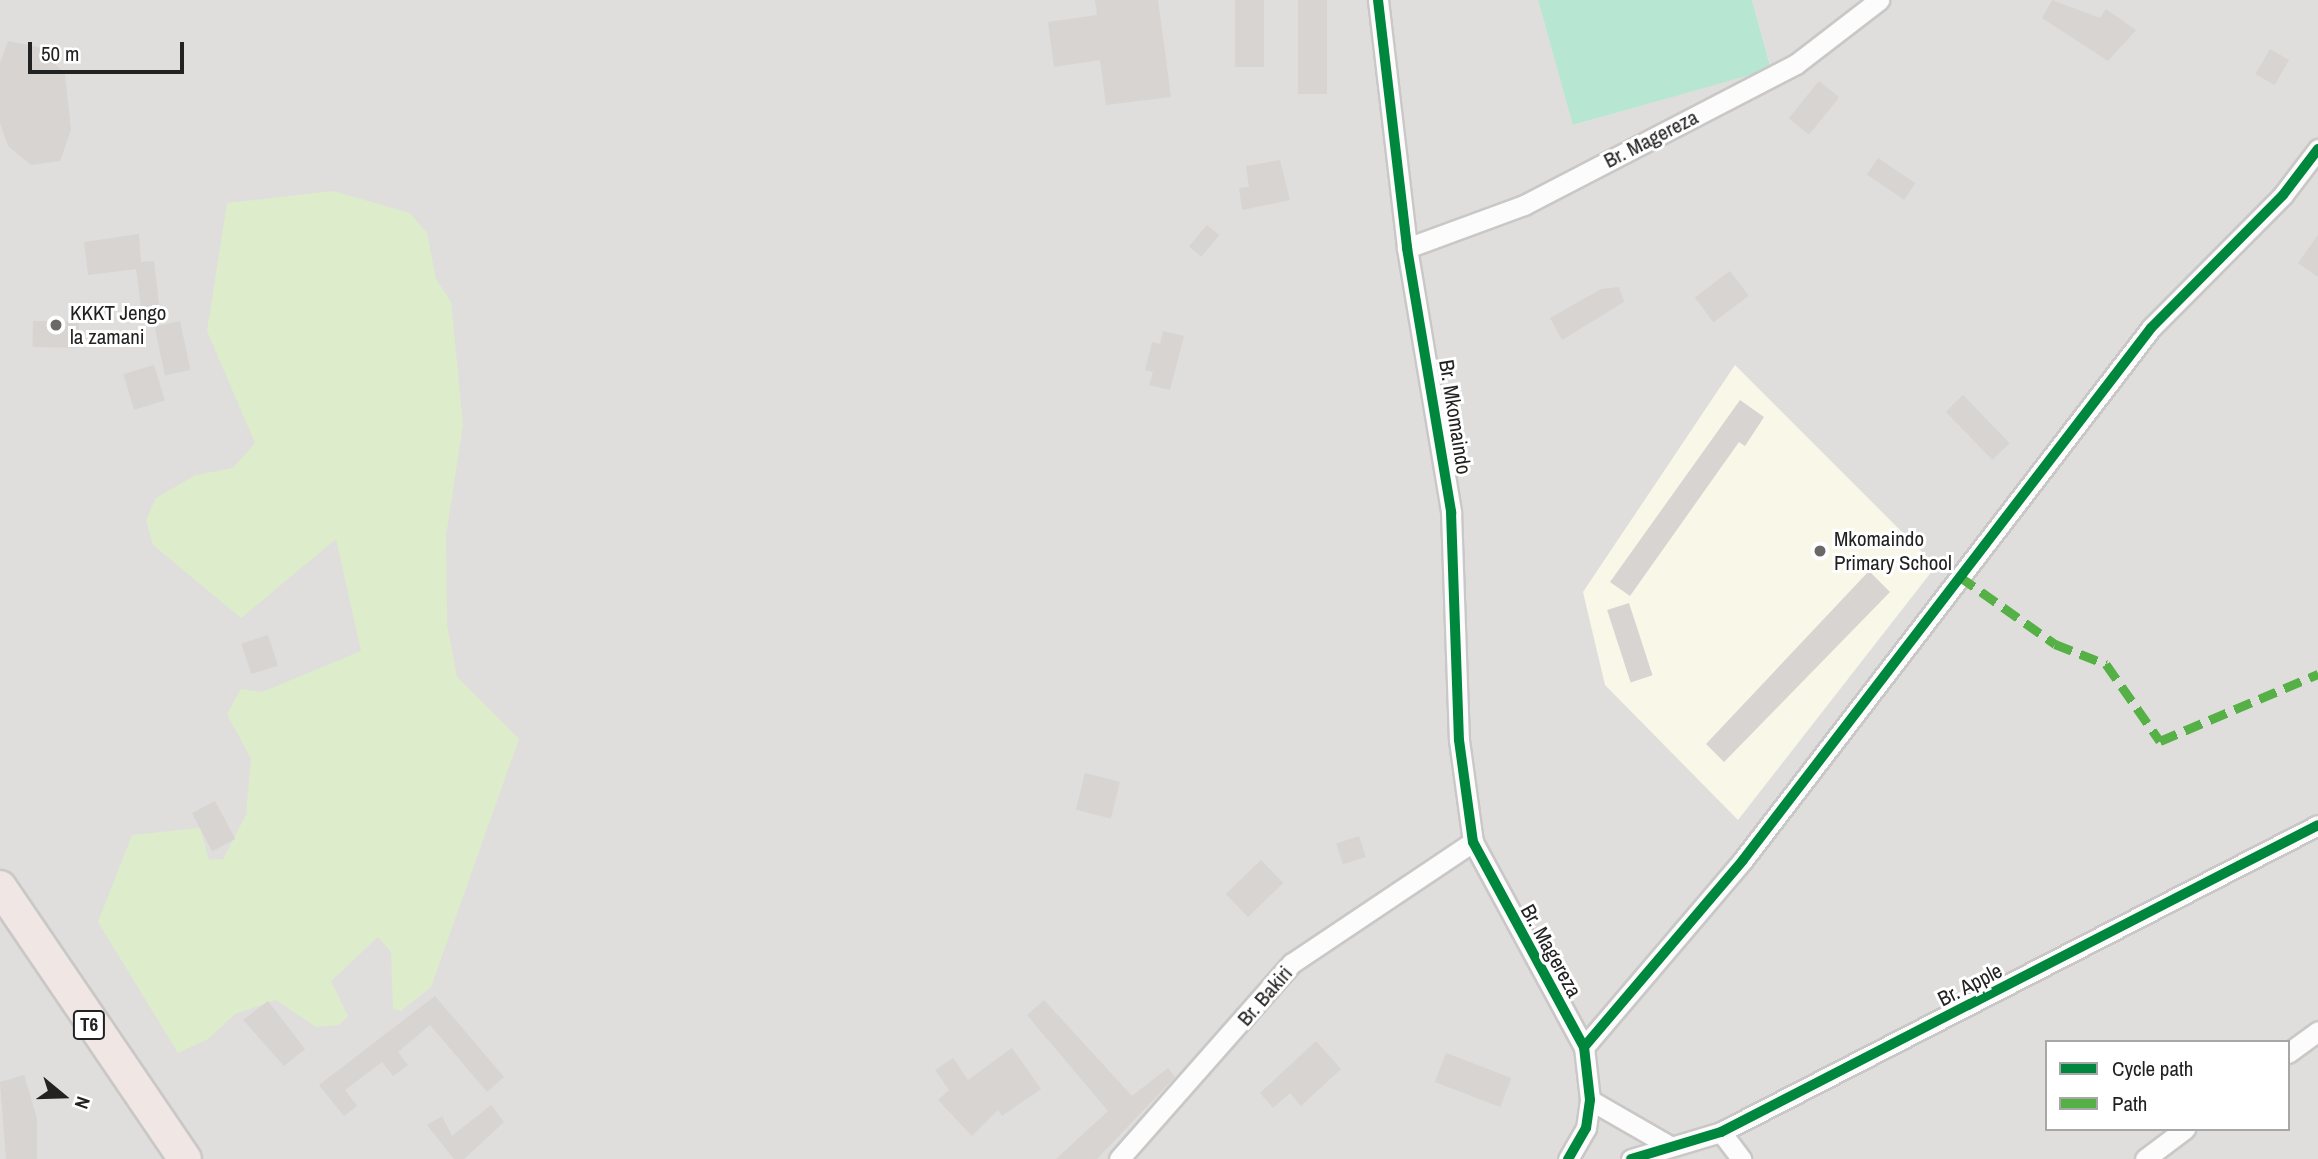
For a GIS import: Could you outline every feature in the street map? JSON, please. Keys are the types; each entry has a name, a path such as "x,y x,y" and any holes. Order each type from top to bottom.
{"highway":[{"name":"T6","path":"0,887 185,1159"}],"street":[{"name":"Br. Mkomaindo","path":"1378,0 1407,248 1451,512 1459,740 1473,842"},
{"name":"Br. Magereza","path":"1407,248 1524,205 1797,64 1879,0"},
{"path":"1584,1047 1743,860 2151,328 2283,195 2318,149"},
{"name":"Br. Apple","path":"1631,1159 1721,1132 2318,825"},
{"name":"Br. Magereza","path":"1473,842 1584,1047 1590,1100 1586,1128 1568,1159"},
{"name":"Br. Bakiri","path":"1119,1159 1292,963 1473,842"},
{"path":"2290,1052 2318,1031"},
{"path":"1590,1100 1670,1146"},
{"path":"2146,1159 2183,1131"},
{"path":"1721,1132 1741,1159"}],"shaded area":[{"path":"0,0 1538,0 1574,125 1771,68 1752,0 2318,0 2318,1159 0,1159"},
{"path":"1735,365 1936,566 1738,820 1605,685 1583,592"}],"green space":[{"path":"1538,0 1752,0 1771,69 1573,125"},
{"path":"333,191 410,213 427,233 436,279 451,302 463,424 446,536 447,625 457,677 519,739 431,987 401,1011 393,1009 391,952 378,937 331,981 348,1016 339,1025 316,1027 276,1000 235,1014 208,1039 178,1053 98,922 132,835 200,828 209,860 223,859 246,815 251,759 227,714 241,689 262,692 361,651 336,539 241,618 153,545 146,520 156,498 196,475 233,468 255,443 207,331 227,203"}],"building":[{"path":"1095,0 1158,0 1171,97 1106,105 1100,60 1054,67 1048,22 1097,15"},
{"path":"1235,0 1264,0 1264,67 1235,67"},
{"path":"1298,0 1327,0 1327,94 1298,94"},
{"path":"2052,0 2100,18 2106,9 2136,30 2108,61 2042,18"},
{"path":"8,41 38,47 65,74 71,130 60,161 31,165 8,146 0,123 0,63"},
{"path":"2270,49 2289,60 2275,85 2256,74"},
{"path":"1819,81 1839,97 1809,135 1789,118"},
{"path":"1878,158 1915,183 1904,200 1867,175"},
{"path":"1280,160 1290,200 1242,210 1239,188 1249,187 1246,166"},
{"path":"1207,225 1219,235 1201,257 1189,246"},
{"path":"139,234 141,262 154,261 159,305 141,307 136,269 88,275 84,242"},
{"path":"2318,235 2318,277 2298,263"},
{"path":"1730,271 1749,296 1714,322 1695,297"},
{"path":"1619,287 1624,302 1562,340 1550,318 1601,289"},
{"path":"33,321 79,322 79,348 33,347"},
{"path":"180,321 190,370 165,375 155,326"},
{"path":"1163,331 1184,336 1170,390 1149,385 1153,372 1145,370 1152,342 1160,344"},
{"path":"154,365 165,400 134,410 123,374"},
{"path":"1963,395 2010,443 1992,460 1946,412"},
{"path":"1740,400 1764,417 1745,446 1739,442 1630,596 1610,582"},
{"path":"1869,571 1890,592 1724,762 1706,744"},
{"path":"1629,603 1652,675 1631,682 1607,610"},
{"path":"268,635 278,665 251,674 241,644"},
{"path":"1085,773 1120,782 1111,819 1076,810"},
{"path":"215,801 235,839 212,851 192,813"},
{"path":"1359,836 1366,857 1343,864 1336,843"},
{"path":"1261,860 1283,883 1248,917 1226,894"},
{"path":"435,996 504,1077 487,1092 430,1025 398,1052 408,1065 393,1076 382,1062 345,1090 357,1106 344,1116 319,1085"},
{"path":"1044,1000 1132,1096 1168,1068 1175,1077 1097,1159 1056,1159 1108,1111 1027,1015"},
{"path":"268,1001 305,1049 284,1066 243,1020"},
{"path":"1316,1041 1341,1069 1301,1106 1290,1093 1273,1108 1260,1093"},
{"path":"1012,1048 1041,1089 1002,1116 998,1110 972,1136 938,1100 949,1090 935,1070 953,1058 968,1080"},
{"path":"1446,1053 1511,1078 1500,1107 1435,1082"},
{"path":"24,1075 37,1119 37,1159 6,1159 0,1082"},
{"path":"491,1105 504,1122 464,1159 454,1159 427,1125 442,1116 452,1136"}],"marked path":[{"path":"1959,576 2055,644 2106,664 2160,741 2318,674"}],"cycle path":[{"path":"1378,0 1407,248 1451,512 1459,740 1473,842 1584,1047 1590,1100 1586,1128 1568,1159"},
{"path":"1584,1047 1743,860 2151,328 2283,195 2318,149"},
{"path":"1631,1159 1721,1132 2318,825"}],"place":[{"name":"KKKT Jengo la zamani","path":"56,325"},
{"name":"Mkomaindo Primary School","path":"1820,551"}]}
